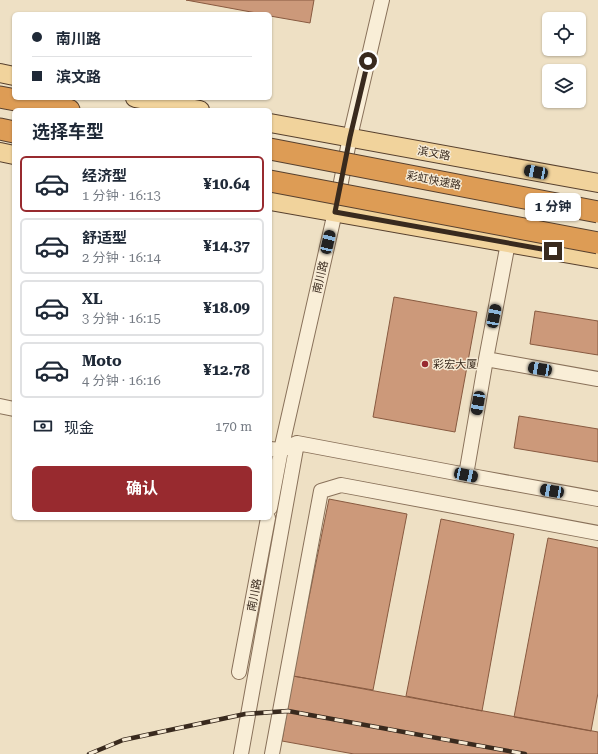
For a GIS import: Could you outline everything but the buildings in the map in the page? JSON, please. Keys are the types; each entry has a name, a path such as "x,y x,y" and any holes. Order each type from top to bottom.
{"highway":[{"path":"0,97 12,99"},
{"path":"16,100 59,108"},
{"path":"0,129 12,132"},
{"name":"彩虹快速路","path":"272,149 598,212"},
{"path":"272,181 598,243"}],"main road":[{"path":"0,73 12,76"},
{"path":"146,100 189,108"},
{"name":"滨文路","path":"272,123 598,183"},
{"path":"0,152 12,155"},
{"path":"272,201 598,259"}],"street":[{"name":"南川路","path":"272,488 276,449 335,212 350,137 382,0"},
{"path":"466,475 508,243"},
{"path":"486,359 598,379"},
{"path":"0,406 12,409"},
{"path":"241,754 297,443"},
{"path":"276,449 297,443 598,499"},
{"path":"272,754 321,491 341,484 598,533"},
{"name":"南川路","path":"239,672 268,520"}],"railway":[{"path":"89,754 123,740 245,714 288,711 525,754"}],"place":[{"name":"彩宏大厦","path":"425,364"}],"route":[{"path":"368,61 350,137 335,212 553,251"}]}
